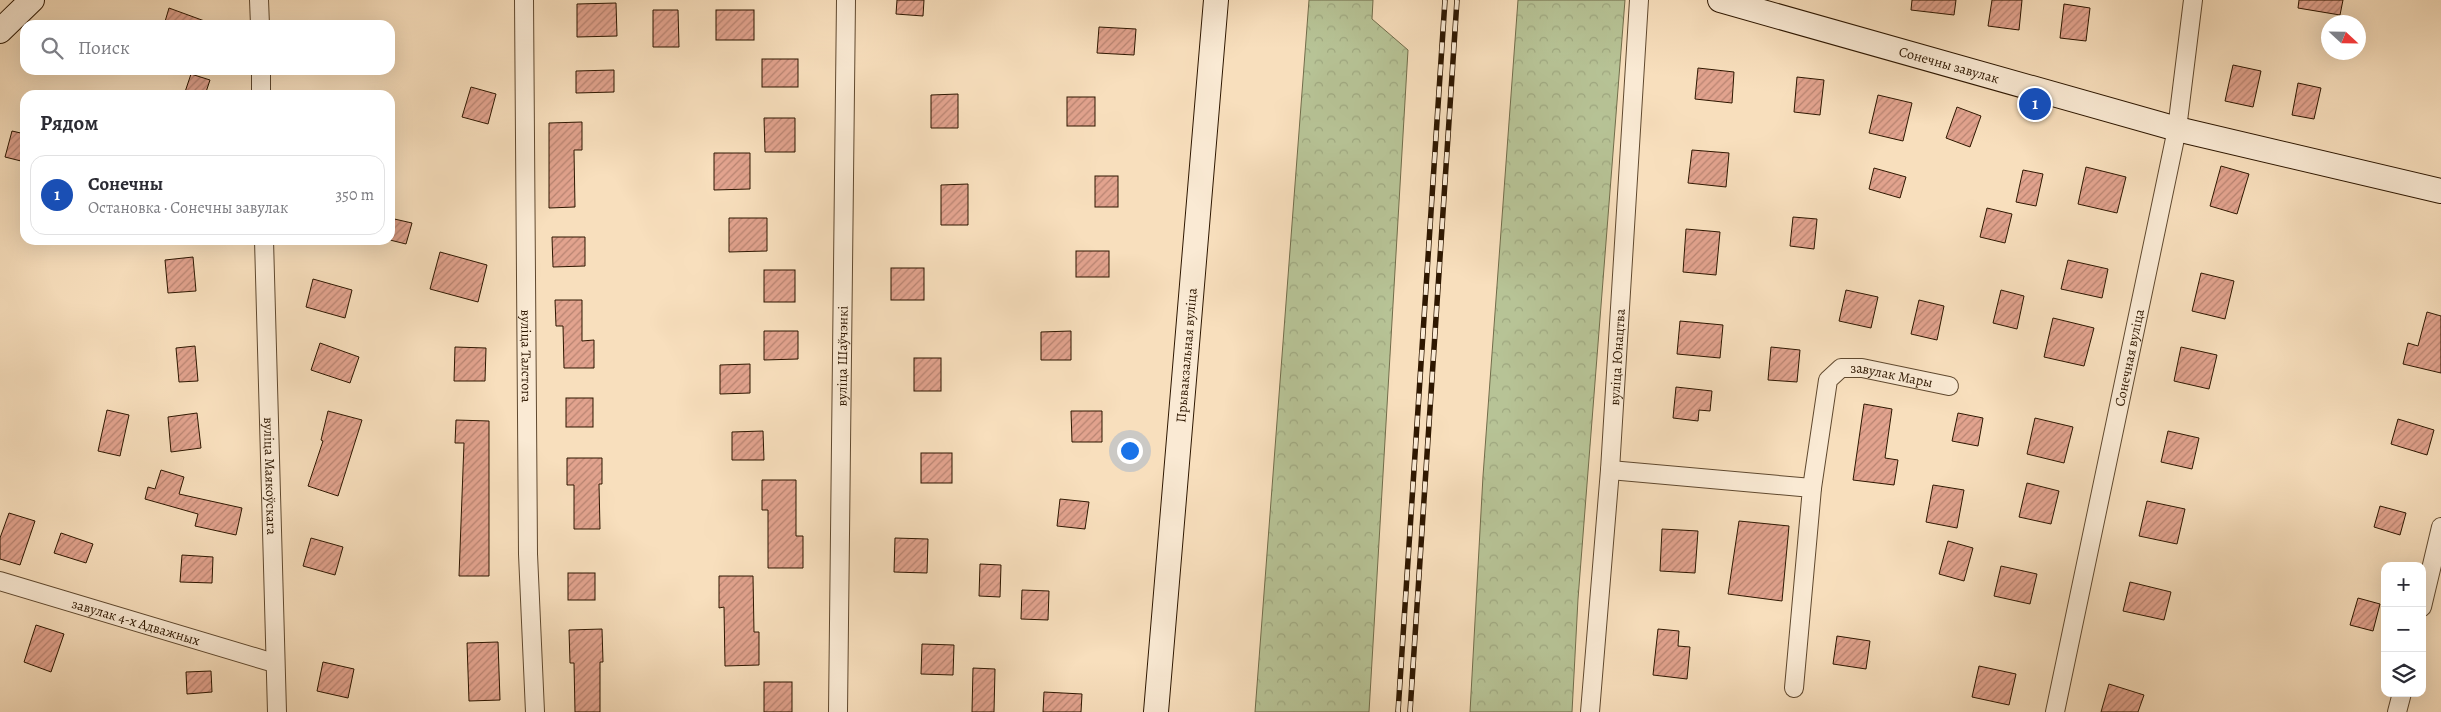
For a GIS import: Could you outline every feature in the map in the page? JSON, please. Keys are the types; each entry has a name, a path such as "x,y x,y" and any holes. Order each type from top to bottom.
{"street":[{"path":"0,31 32,0"},
{"path":"259,0 260,20"},
{"name":"вуліца Талстога","path":"524,0 528,554 535,712"},
{"name":"вуліца Шаўчэнкі","path":"838,712 846,0"},
{"name":"Прывакзальная вуліца","path":"1156,712 1216,0"},
{"name":"вуліца Юнацтва","path":"1590,712 1610,470 1639,0"},
{"name":"Сонечны завулак","path":"1720,0 2177,129 2441,191"},
{"name":"Сонечная вуліца","path":"2055,712 2177,129 2193,0"},
{"path":"261,75 261,90"},
{"name":"вуліца Маякоўскага","path":"264,245 274,662 277,712"},
{"name":"завулак Мары","path":"1794,688 1812,488 1828,380 1840,368 1862,368 1949,386"},
{"path":"1610,470 1812,488"},
{"path":"2426,590 2441,528"},
{"name":"завулак 4-х Адважных","path":"0,581 274,662"},
{"path":"2397,712 2401,697"}],"green space":[{"path":"1309,0 1373,0 1372,19 1408,50 1369,712 1255,712"},
{"path":"1518,0 1625,0 1578,599 1572,712 1470,712 1483,476"}],"building":[{"path":"897,0 924,0 923,16 896,14"},
{"path":"1912,0 1956,0 1954,15 1911,10"},
{"path":"1992,0 2022,0 2019,30 1988,26"},
{"path":"2299,0 2343,0 2340,15 2298,8"},
{"path":"616,3 617,36 577,37 577,4"},
{"path":"2064,4 2090,8 2086,41 2060,38"},
{"path":"169,8 202,20 165,20"},
{"path":"653,10 678,10 679,47 653,47"},
{"path":"716,10 754,10 754,40 716,40"},
{"path":"1099,27 1136,29 1134,55 1097,53"},
{"path":"762,59 798,59 798,87 762,87"},
{"path":"2233,65 2261,71 2253,107 2225,101"},
{"path":"1698,68 1734,72 1732,103 1695,99"},
{"path":"614,70 614,92 576,93 576,71"},
{"path":"191,75 210,80 207,90 186,90"},
{"path":"1797,77 1824,80 1820,115 1794,112"},
{"path":"2298,83 2321,88 2314,119 2292,115"},
{"path":"471,87 496,94 488,124 462,117"},
{"path":"958,94 958,128 931,128 931,95"},
{"path":"1878,95 1912,103 1903,141 1869,133"},
{"path":"1067,97 1095,97 1095,126 1067,126"},
{"path":"1957,107 1981,116 1970,147 1946,138"},
{"path":"764,118 795,118 795,152 765,152"},
{"path":"582,122 582,150 574,150 575,207 549,208 549,123"},
{"path":"12,131 20,133 20,161 5,157"},
{"path":"1692,150 1729,153 1726,187 1688,183"},
{"path":"714,153 750,153 750,189 714,190"},
{"path":"2221,166 2249,174 2237,214 2210,206"},
{"path":"2086,167 2126,177 2117,213 2078,204"},
{"path":"1874,168 1906,177 1900,198 1869,189"},
{"path":"2023,170 2043,174 2036,206 2016,202"},
{"path":"1095,176 1118,176 1118,207 1095,207"},
{"path":"968,184 968,225 941,225 941,185"},
{"path":"1987,208 2012,214 2005,243 1980,237"},
{"path":"1793,217 1817,219 1814,249 1790,246"},
{"path":"729,218 767,218 767,251 729,252"},
{"path":"395,219 412,223 406,244 395,241"},
{"path":"1686,229 1720,232 1716,275 1683,272"},
{"path":"552,237 585,237 585,266 553,267"},
{"path":"1076,251 1109,251 1109,277 1076,277"},
{"path":"440,252 487,265 478,302 430,289"},
{"path":"193,257 196,291 168,293 165,260"},
{"path":"2068,260 2108,269 2102,298 2061,289"},
{"path":"891,268 924,268 924,300 891,300"},
{"path":"764,270 795,270 795,302 764,302"},
{"path":"2201,273 2234,281 2225,319 2192,311"},
{"path":"313,279 352,290 345,318 306,307"},
{"path":"1846,290 1878,297 1871,328 1839,321"},
{"path":"2001,290 2024,296 2017,329 1993,323"},
{"path":"555,300 582,300 582,341 594,340 594,368 564,368 563,326 556,326"},
{"path":"1919,300 1944,306 1937,340 1911,334"},
{"path":"2427,312 2441,316 2441,373 2403,364 2408,343 2418,346"},
{"path":"2053,318 2094,328 2084,366 2044,357"},
{"path":"1680,321 1723,325 1720,358 1677,354"},
{"path":"764,331 798,331 798,359 764,360"},
{"path":"1071,331 1071,360 1041,360 1041,332"},
{"path":"320,343 359,357 350,383 311,370"},
{"path":"195,346 198,381 179,382 176,348"},
{"path":"455,347 486,348 485,381 454,381"},
{"path":"1771,347 1800,350 1797,382 1768,380"},
{"path":"2181,347 2217,355 2209,389 2174,381"},
{"path":"914,358 941,358 941,391 914,391"},
{"path":"750,364 750,393 720,394 720,365"},
{"path":"1676,387 1712,391 1710,411 1699,410 1698,421 1673,418"},
{"path":"566,398 593,398 593,427 566,427"},
{"path":"1864,404 1892,409 1885,458 1898,460 1894,485 1853,480"},
{"path":"107,410 129,415 120,456 98,451"},
{"path":"328,411 362,420 338,496 308,486 323,441 321,440"},
{"path":"1071,411 1102,411 1102,442 1072,442"},
{"path":"197,413 201,448 171,452 168,417"},
{"path":"1958,413 1983,418 1978,446 1952,441"},
{"path":"2035,418 2073,427 2064,463 2027,454"},
{"path":"2398,419 2434,430 2427,455 2391,444"},
{"path":"456,420 489,421 489,576 459,576 464,443 455,443"},
{"path":"763,431 764,460 732,460 732,432"},
{"path":"2168,431 2199,438 2192,469 2161,462"},
{"path":"921,453 952,453 952,483 921,483"},
{"path":"567,458 602,458 602,484 599,484 600,529 574,529 574,485 567,485"},
{"path":"161,470 184,477 179,494 242,508 236,535 195,526 198,514 145,499 148,487 155,489"},
{"path":"762,480 796,480 796,536 803,536 803,568 768,568 768,510 762,510"},
{"path":"2027,483 2059,491 2051,524 2019,517"},
{"path":"1933,485 1964,490 1957,528 1926,522"},
{"path":"1060,499 1089,502 1085,529 1057,526"},
{"path":"2147,501 2185,509 2177,544 2139,536"},
{"path":"2380,506 2406,513 2400,535 2374,527"},
{"path":"9,513 35,521 20,565 0,559 0,538"},
{"path":"1739,521 1789,526 1782,601 1728,594"},
{"path":"1662,529 1698,531 1695,573 1660,571"},
{"path":"61,533 93,544 86,563 54,553"},
{"path":"311,538 343,547 335,575 303,566"},
{"path":"895,538 928,539 927,573 894,572"},
{"path":"1948,541 1973,548 1964,581 1939,574"},
{"path":"182,555 213,557 212,583 180,582"},
{"path":"980,564 1001,565 1000,597 979,596"},
{"path":"2001,566 2037,574 2030,604 1994,596"},
{"path":"568,573 595,573 595,600 568,600"},
{"path":"719,576 753,576 754,632 759,632 759,665 725,666 724,607 719,608"},
{"path":"2130,582 2171,592 2164,620 2123,611"},
{"path":"1022,590 1049,591 1048,620 1021,619"},
{"path":"2358,598 2380,604 2373,631 2350,625"},
{"path":"36,625 64,634 51,672 24,662"},
{"path":"602,629 603,662 600,662 600,712 575,712 574,663 570,663 569,630"},
{"path":"1658,629 1679,631 1678,646 1690,647 1687,679 1653,675"},
{"path":"1837,636 1870,641 1866,669 1833,664"},
{"path":"498,642 500,700 469,701 467,643"},
{"path":"922,644 954,645 953,675 921,674"},
{"path":"323,662 354,669 348,698 317,691"},
{"path":"1979,666 2016,674 2009,705 1972,697"},
{"path":"973,668 995,669 994,712 972,712"},
{"path":"211,671 212,692 187,694 186,672"},
{"path":"764,682 792,682 792,712 764,712"},
{"path":"2109,684 2144,695 2138,712 2101,712"},
{"path":"1044,692 1082,694 1081,712 1043,712"}],"railway":[{"path":"1398,712 1445,0"},
{"path":"1410,712 1457,0"}],"place":[{"name":"Сонечны","path":"2035,104"}]}
